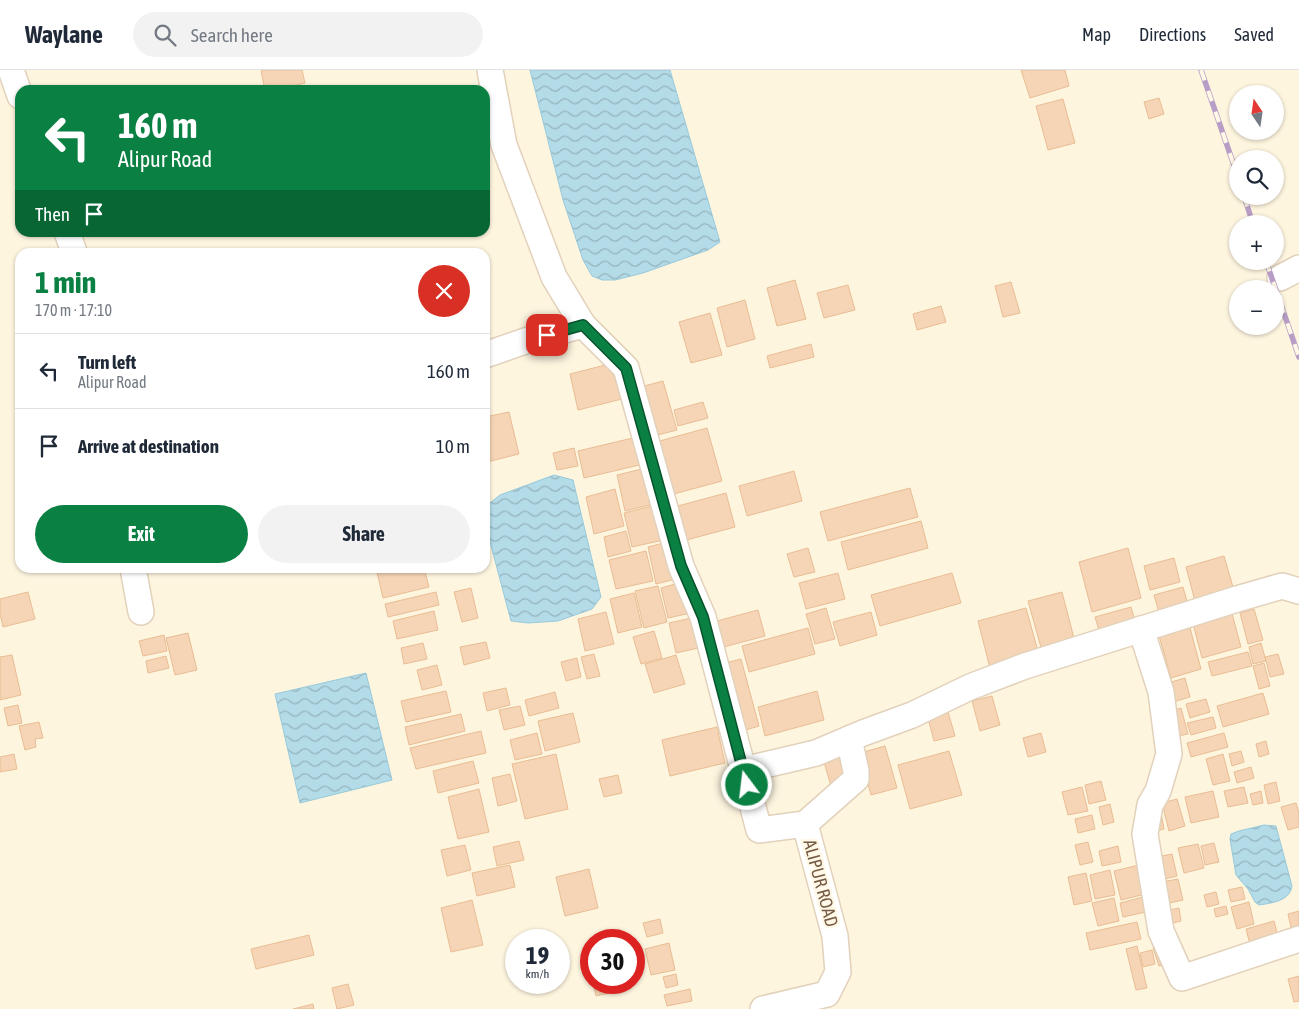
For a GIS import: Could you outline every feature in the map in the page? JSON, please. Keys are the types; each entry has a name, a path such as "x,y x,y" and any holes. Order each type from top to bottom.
{"street":[{"path":"11,70 16,85"},
{"name":"ALIPUR ROAD","path":"490,70 504,145 554,277 583,325 626,368 681,566 703,617 759,830 805,824 835,936 838,972 827,994 763,1009"},
{"path":"490,353 528,340 583,325"},
{"path":"134,573 141,612"},
{"path":"743,770 816,754 912,715 970,687 1025,666 1282,586 1299,591"},
{"path":"1141,629 1161,692 1169,754 1158,791 1150,804 1145,834 1161,931 1182,978 1299,939"},
{"path":"805,824 856,779 849,739"}],"water":[{"path":"530,70 670,70 720,242 708,250 643,273 615,280 602,280 592,276 583,260 563,200"},
{"path":"554,475 573,480 601,597 592,609 558,621 528,623 511,621 490,542 490,503 500,495"},
{"path":"366,673 392,780 300,803 275,694"},
{"path":"1264,825 1276,826 1292,886 1291,891 1284,898 1259,905 1236,875 1230,839 1231,834"}],"building":[{"path":"302,70 305,83 297,85 264,85 261,71"},
{"path":"1021,70 1065,70 1069,86 1030,98"},
{"path":"1159,98 1164,114 1149,119 1144,102"},
{"path":"1063,99 1075,143 1048,150 1036,106"},
{"path":"795,280 806,319 777,326 767,288"},
{"path":"1011,282 1020,313 1003,317 995,286"},
{"path":"848,285 855,310 824,318 817,293"},
{"path":"745,300 755,339 727,347 717,308"},
{"path":"941,306 946,322 917,330 913,314"},
{"path":"710,313 722,355 691,363 679,322"},
{"path":"811,344 814,357 770,368 767,356"},
{"path":"613,363 622,399 578,410 570,374"},
{"path":"663,381 677,430 650,437 637,388"},
{"path":"703,402 708,418 678,426 674,410"},
{"path":"509,412 519,454 490,461 490,416"},
{"path":"707,428 722,481 670,495 656,442"},
{"path":"641,436 648,463 584,478 578,451"},
{"path":"574,448 578,466 557,470 553,453"},
{"path":"650,467 658,503 625,511 617,475"},
{"path":"794,471 802,501 747,516 739,486"},
{"path":"910,488 918,517 828,541 820,512"},
{"path":"615,489 624,526 594,534 586,497"},
{"path":"726,493 735,527 683,541 674,507"},
{"path":"660,504 668,539 632,547 624,513"},
{"path":"921,521 928,548 848,570 841,542"},
{"path":"626,531 631,551 608,557 604,537"},
{"path":"671,541 680,578 656,584 648,547"},
{"path":"808,548 815,572 794,577 787,554"},
{"path":"1128,548 1141,598 1092,612 1079,562"},
{"path":"646,551 653,581 616,589 609,560"},
{"path":"1224,556 1235,594 1196,605 1186,567"},
{"path":"1174,558 1180,582 1150,590 1144,566"},
{"path":"377,573 425,573 429,587 383,598"},
{"path":"838,573 845,599 806,609 799,583"},
{"path":"952,573 961,603 880,626 871,595"},
{"path":"683,582 691,613 668,618 661,588"},
{"path":"658,586 667,622 644,628 635,591"},
{"path":"1183,587 1189,608 1160,616 1154,595"},
{"path":"471,588 478,618 462,622 454,592"},
{"path":"28,592 35,619 3,627 0,614 0,599"},
{"path":"436,592 439,605 388,617 385,604"},
{"path":"1062,592 1075,642 1042,651 1028,601"},
{"path":"634,593 642,627 618,633 610,599"},
{"path":"1131,607 1137,628 1101,637 1095,617"},
{"path":"826,608 835,639 815,644 806,614"},
{"path":"1026,608 1039,655 990,668 978,621"},
{"path":"1254,609 1263,640 1248,644 1240,613"},
{"path":"758,610 765,636 720,648 713,622"},
{"path":"1231,610 1241,647 1202,658 1192,620"},
{"path":"434,611 438,630 397,639 393,621"},
{"path":"606,612 614,644 585,651 578,619"},
{"path":"871,612 877,635 840,646 833,622"},
{"path":"696,617 703,647 676,653 669,623"},
{"path":"1189,624 1201,669 1171,678 1158,632"},
{"path":"808,628 815,654 749,672 742,646"},
{"path":"654,631 662,658 641,664 633,637"},
{"path":"188,633 197,670 175,675 166,638"},
{"path":"164,635 167,651 143,656 139,641"},
{"path":"486,642 490,658 464,665 460,647"},
{"path":"423,643 427,659 404,664 401,648"},
{"path":"1261,643 1266,661 1253,664 1249,647"},
{"path":"1248,652 1252,666 1212,676 1208,662"},
{"path":"594,654 600,676 587,679 581,657"},
{"path":"1278,654 1284,674 1270,677 1265,657"},
{"path":"12,655 21,695 0,700 0,657"},
{"path":"676,655 685,684 654,693 645,664"},
{"path":"166,656 169,668 148,673 146,661"},
{"path":"577,658 581,677 566,681 561,662"},
{"path":"741,659 759,726 739,732 721,664"},
{"path":"1264,663 1270,686 1259,689 1253,666"},
{"path":"437,665 442,685 422,690 417,670"},
{"path":"1185,678 1190,697 1166,704 1161,685"},
{"path":"506,688 510,705 487,711 483,693"},
{"path":"446,691 451,712 406,722 401,701"},
{"path":"817,691 824,720 765,736 758,707"},
{"path":"555,692 559,708 529,716 525,700"},
{"path":"1263,693 1269,714 1223,727 1217,706"},
{"path":"992,696 1000,725 980,731 972,701"},
{"path":"1206,699 1210,712 1190,718 1186,704"},
{"path":"18,705 22,723 8,726 4,708"},
{"path":"520,706 525,725 504,730 499,710"},
{"path":"1181,708 1188,734 1178,736 1171,711"},
{"path":"948,712 955,736 934,741 928,718"},
{"path":"573,713 580,742 545,751 538,721"},
{"path":"461,714 465,731 409,745 405,727"},
{"path":"1213,717 1216,728 1191,735 1187,723"},
{"path":"39,722 43,738 35,739 36,747 25,750 19,726"},
{"path":"717,727 725,763 670,776 662,740"},
{"path":"481,731 486,753 416,769 410,748"},
{"path":"537,733 542,754 515,760 510,740"},
{"path":"1041,733 1046,752 1028,757 1023,738"},
{"path":"1224,733 1228,747 1191,757 1187,743"},
{"path":"1266,741 1269,754 1259,757 1256,744"},
{"path":"885,746 897,788 871,795 860,753"},
{"path":"839,747 848,782 831,786 821,752"},
{"path":"949,751 962,795 910,809 898,765"},
{"path":"1241,751 1244,762 1232,766 1229,754"},
{"path":"14,754 17,769 0,772 0,757"},
{"path":"556,754 568,809 525,819 512,764"},
{"path":"1223,754 1230,781 1213,785 1206,759"},
{"path":"473,761 479,783 438,793 433,771"},
{"path":"1251,767 1254,778 1237,783 1234,772"},
{"path":"510,774 517,801 498,806 492,778"},
{"path":"618,775 622,793 604,797 599,779"},
{"path":"1101,781 1106,800 1089,804 1085,785"},
{"path":"1276,782 1280,801 1268,804 1264,785"},
{"path":"1082,787 1088,811 1068,815 1062,792"},
{"path":"1244,787 1248,803 1228,807 1224,791"},
{"path":"479,789 489,832 458,839 448,797"},
{"path":"1213,791 1219,817 1191,823 1185,797"},
{"path":"1261,791 1263,803 1253,805 1250,794"},
{"path":"1177,799 1185,826 1169,831 1162,803"},
{"path":"1296,803 1299,813 1299,827 1288,830 1281,807"},
{"path":"1110,804 1114,822 1103,825 1099,807"},
{"path":"1161,813 1164,829 1156,831"},
{"path":"1092,815 1095,829 1078,833 1075,819"},
{"path":"519,841 524,860 497,866 493,847"},
{"path":"1088,842 1093,862 1080,865 1075,845"},
{"path":"1214,843 1219,862 1205,865 1201,846"},
{"path":"1198,844 1204,868 1184,873 1178,848"},
{"path":"465,845 471,870 447,876 441,850"},
{"path":"1118,846 1121,862 1102,866 1099,851"},
{"path":"1172,854 1177,876 1157,881 1152,858"},
{"path":"1143,864 1150,893 1121,900 1114,871"},
{"path":"510,865 515,887 477,896 472,873"},
{"path":"589,869 598,908 565,916 556,877"},
{"path":"1110,870 1115,895 1095,899 1090,875"},
{"path":"1086,873 1092,901 1074,905 1068,877"},
{"path":"1178,879 1183,900 1161,905 1156,883"},
{"path":"1242,887 1245,899 1231,902 1228,890"},
{"path":"1216,892 1219,904 1207,907 1204,895"},
{"path":"1143,897 1146,912 1123,917 1120,903"},
{"path":"1114,898 1119,921 1098,926 1092,903"},
{"path":"472,900 483,945 451,952 441,908"},
{"path":"1249,902 1254,924 1237,929 1231,907"},
{"path":"1226,906 1228,914 1216,917 1214,909"},
{"path":"1179,908 1181,921 1164,925 1161,912"},
{"path":"1299,911 1299,931 1292,932 1288,914"},
{"path":"660,919 663,933 647,937 643,923"},
{"path":"1274,921 1279,940 1251,948 1246,929"},
{"path":"1137,922 1141,939 1090,950 1086,933"},
{"path":"309,935 314,955 256,969 251,949"},
{"path":"669,943 675,970 651,975 645,949"},
{"path":"1165,944 1171,963 1159,966 1153,948"},
{"path":"1137,946 1147,988 1136,990 1126,949"},
{"path":"1152,950 1155,964 1143,967 1140,953"},
{"path":"676,974 678,985 666,988 663,977"},
{"path":"1299,976 1299,1001 1294,1002 1288,979"},
{"path":"348,984 354,1005 337,1009 332,988"},
{"path":"690,989 692,1001 667,1006 664,995"},
{"path":"313,1004 314,1009 293,1009"}],"railway":[{"path":"1201,70 1229,151"},
{"path":"1247,205 1250,215"},
{"path":"1269,270 1299,357"}],"route":[{"path":"547,335 583,325 626,368 681,566 703,617 747,785"}]}
